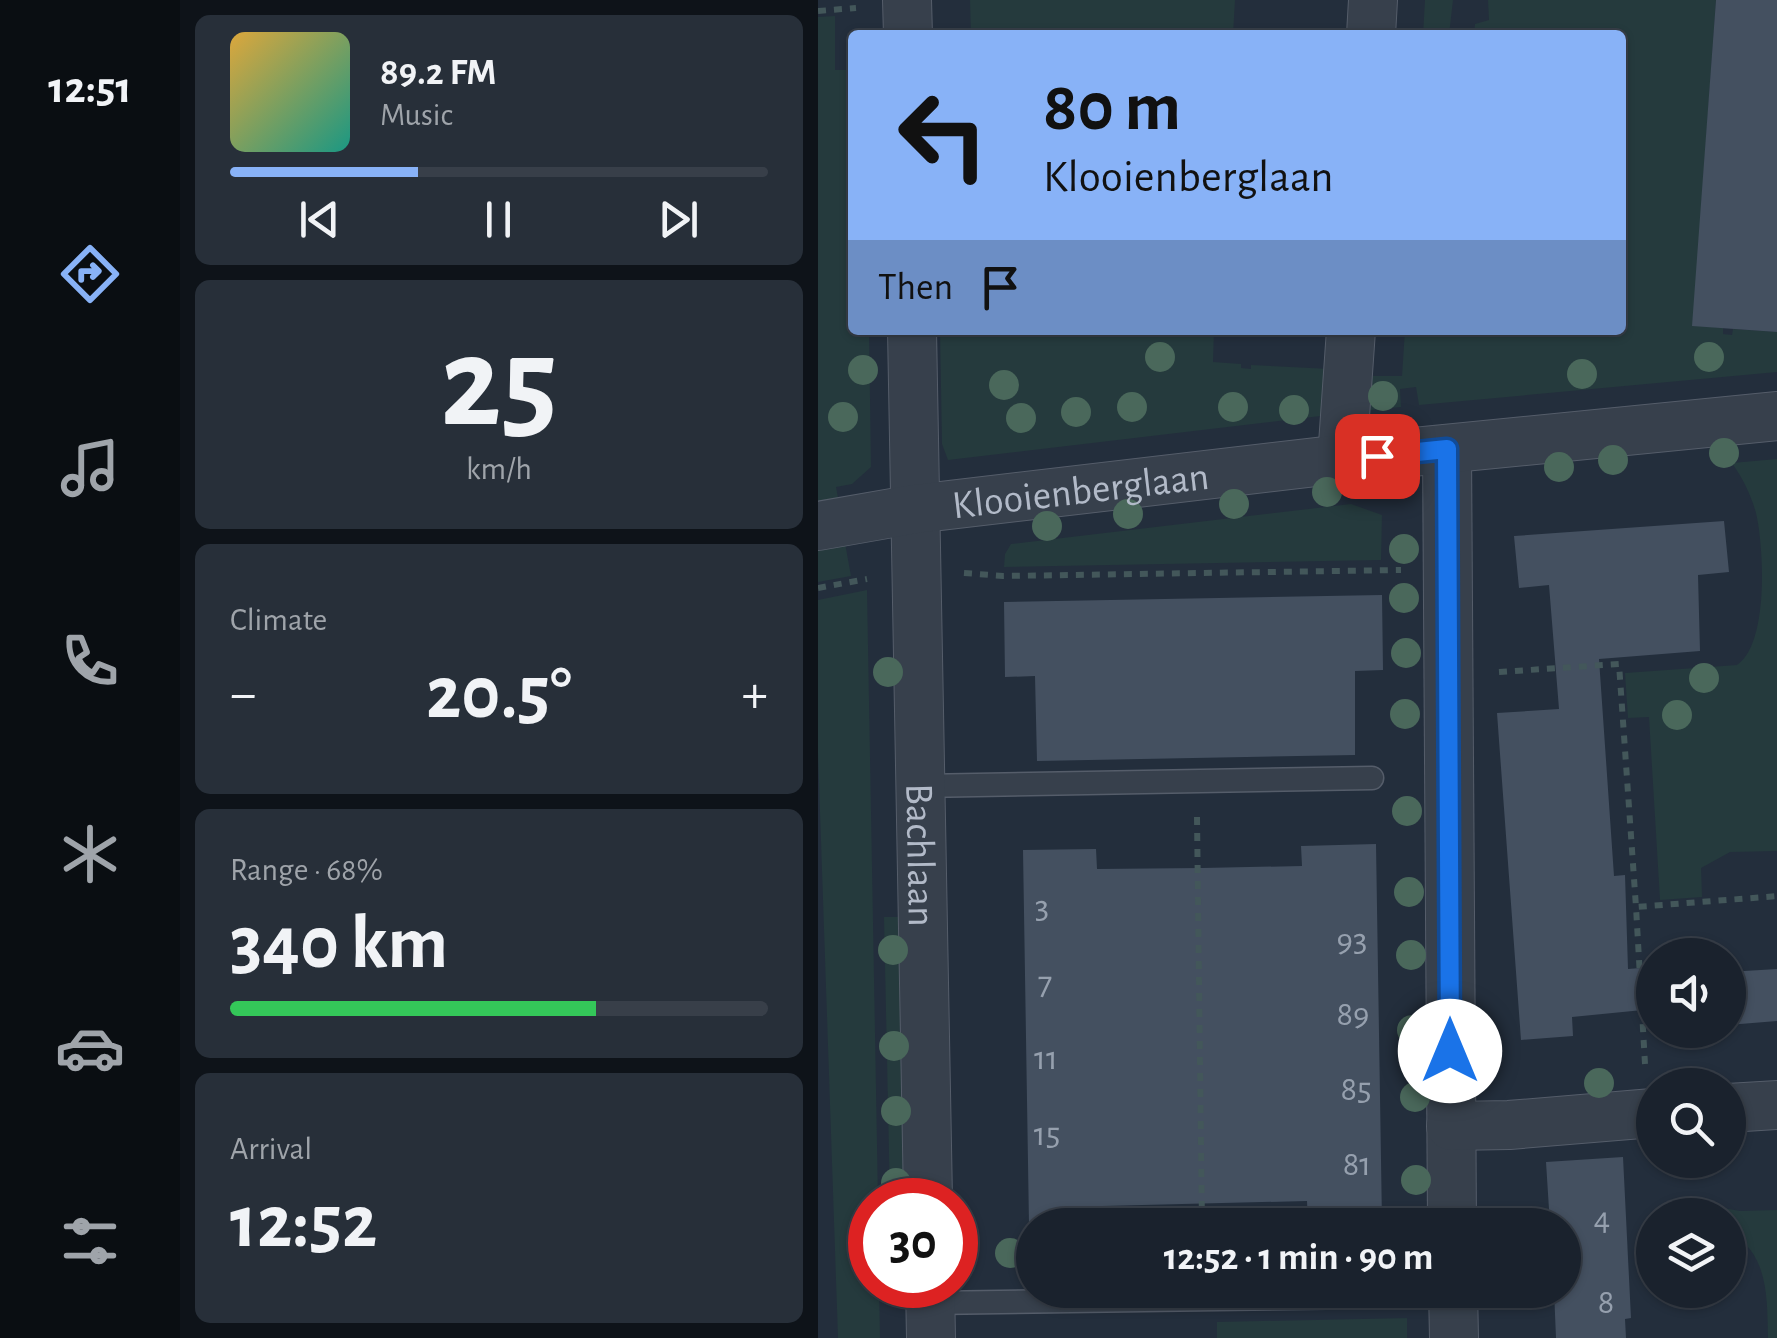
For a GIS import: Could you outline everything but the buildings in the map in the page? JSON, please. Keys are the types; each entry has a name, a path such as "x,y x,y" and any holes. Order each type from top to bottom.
{"street":[{"path":"907,0 908,30"},
{"path":"1370,30 1373,0"},
{"name":"Bachlaan","path":"912,335 928,1178"},
{"path":"1342,460 1351,335"},
{"name":"Klooienberglaan","path":"818,526 915,509 1342,460 1778,416"},
{"path":"1447,449 1452,1208"},
{"path":"1746,1107 1778,1105"},
{"path":"1450,1126 1636,1114"},
{"path":"1453,1308 1454,1338"}],"lane":[{"path":"921,786 1372,778"},
{"path":"930,1309 1016,1307"}],"path":[{"path":"818,588 916,570 1003,576 1448,569"},
{"path":"1448,676 1619,664 1647,1068"},
{"path":"1196,781 1202,1208"},
{"path":"1636,907 1778,896"}],"green space":[{"path":"970,0 1235,0 1233,30 971,30"},
{"path":"1425,0 1453,0 1450,30 1423,30"},
{"path":"1488,0 1716,0 1693,325 1723,328 1723,334 1732,335 1733,329 1777,332 1777,372 1419,405 1416,387 1400,389 1401,407 1362,411 1363,376 1402,376 1405,335 1626,335 1626,30 1474,30 1475,24 1489,20"},
{"path":"835,16 835,70 848,70 848,335 869,335 871,467 852,484 836,487 839,503 818,507 818,17"},
{"path":"940,335 1214,335 1213,362 1241,364 1241,368 1251,369 1251,365 1330,369 1329,415 948,460 942,444"},
{"path":"1777,459 1777,851 1730,852 1701,868 1702,897 1660,900 1649,717 1628,718 1625,673 1737,665 1747,654 1759,617 1761,548 1754,506 1732,463"},
{"path":"1351,504 1382,515 1381,560 1004,567 1011,544"},
{"path":"845,543 851,576 818,582 818,548"},
{"path":"867,590 878,1178 848,1178 848,1308 879,1308 880,1338 838,1338 818,753 818,600"},
{"path":"884,917 901,917 906,1178 890,1178"},
{"path":"1777,1210 1777,1338 1768,1338 1766,1292 1746,1246 1746,1211"},
{"path":"1407,1318 1407,1338 1217,1338 1217,1322"}],"route":[{"path":"1377,456 1447,449 1450,1051"}]}
